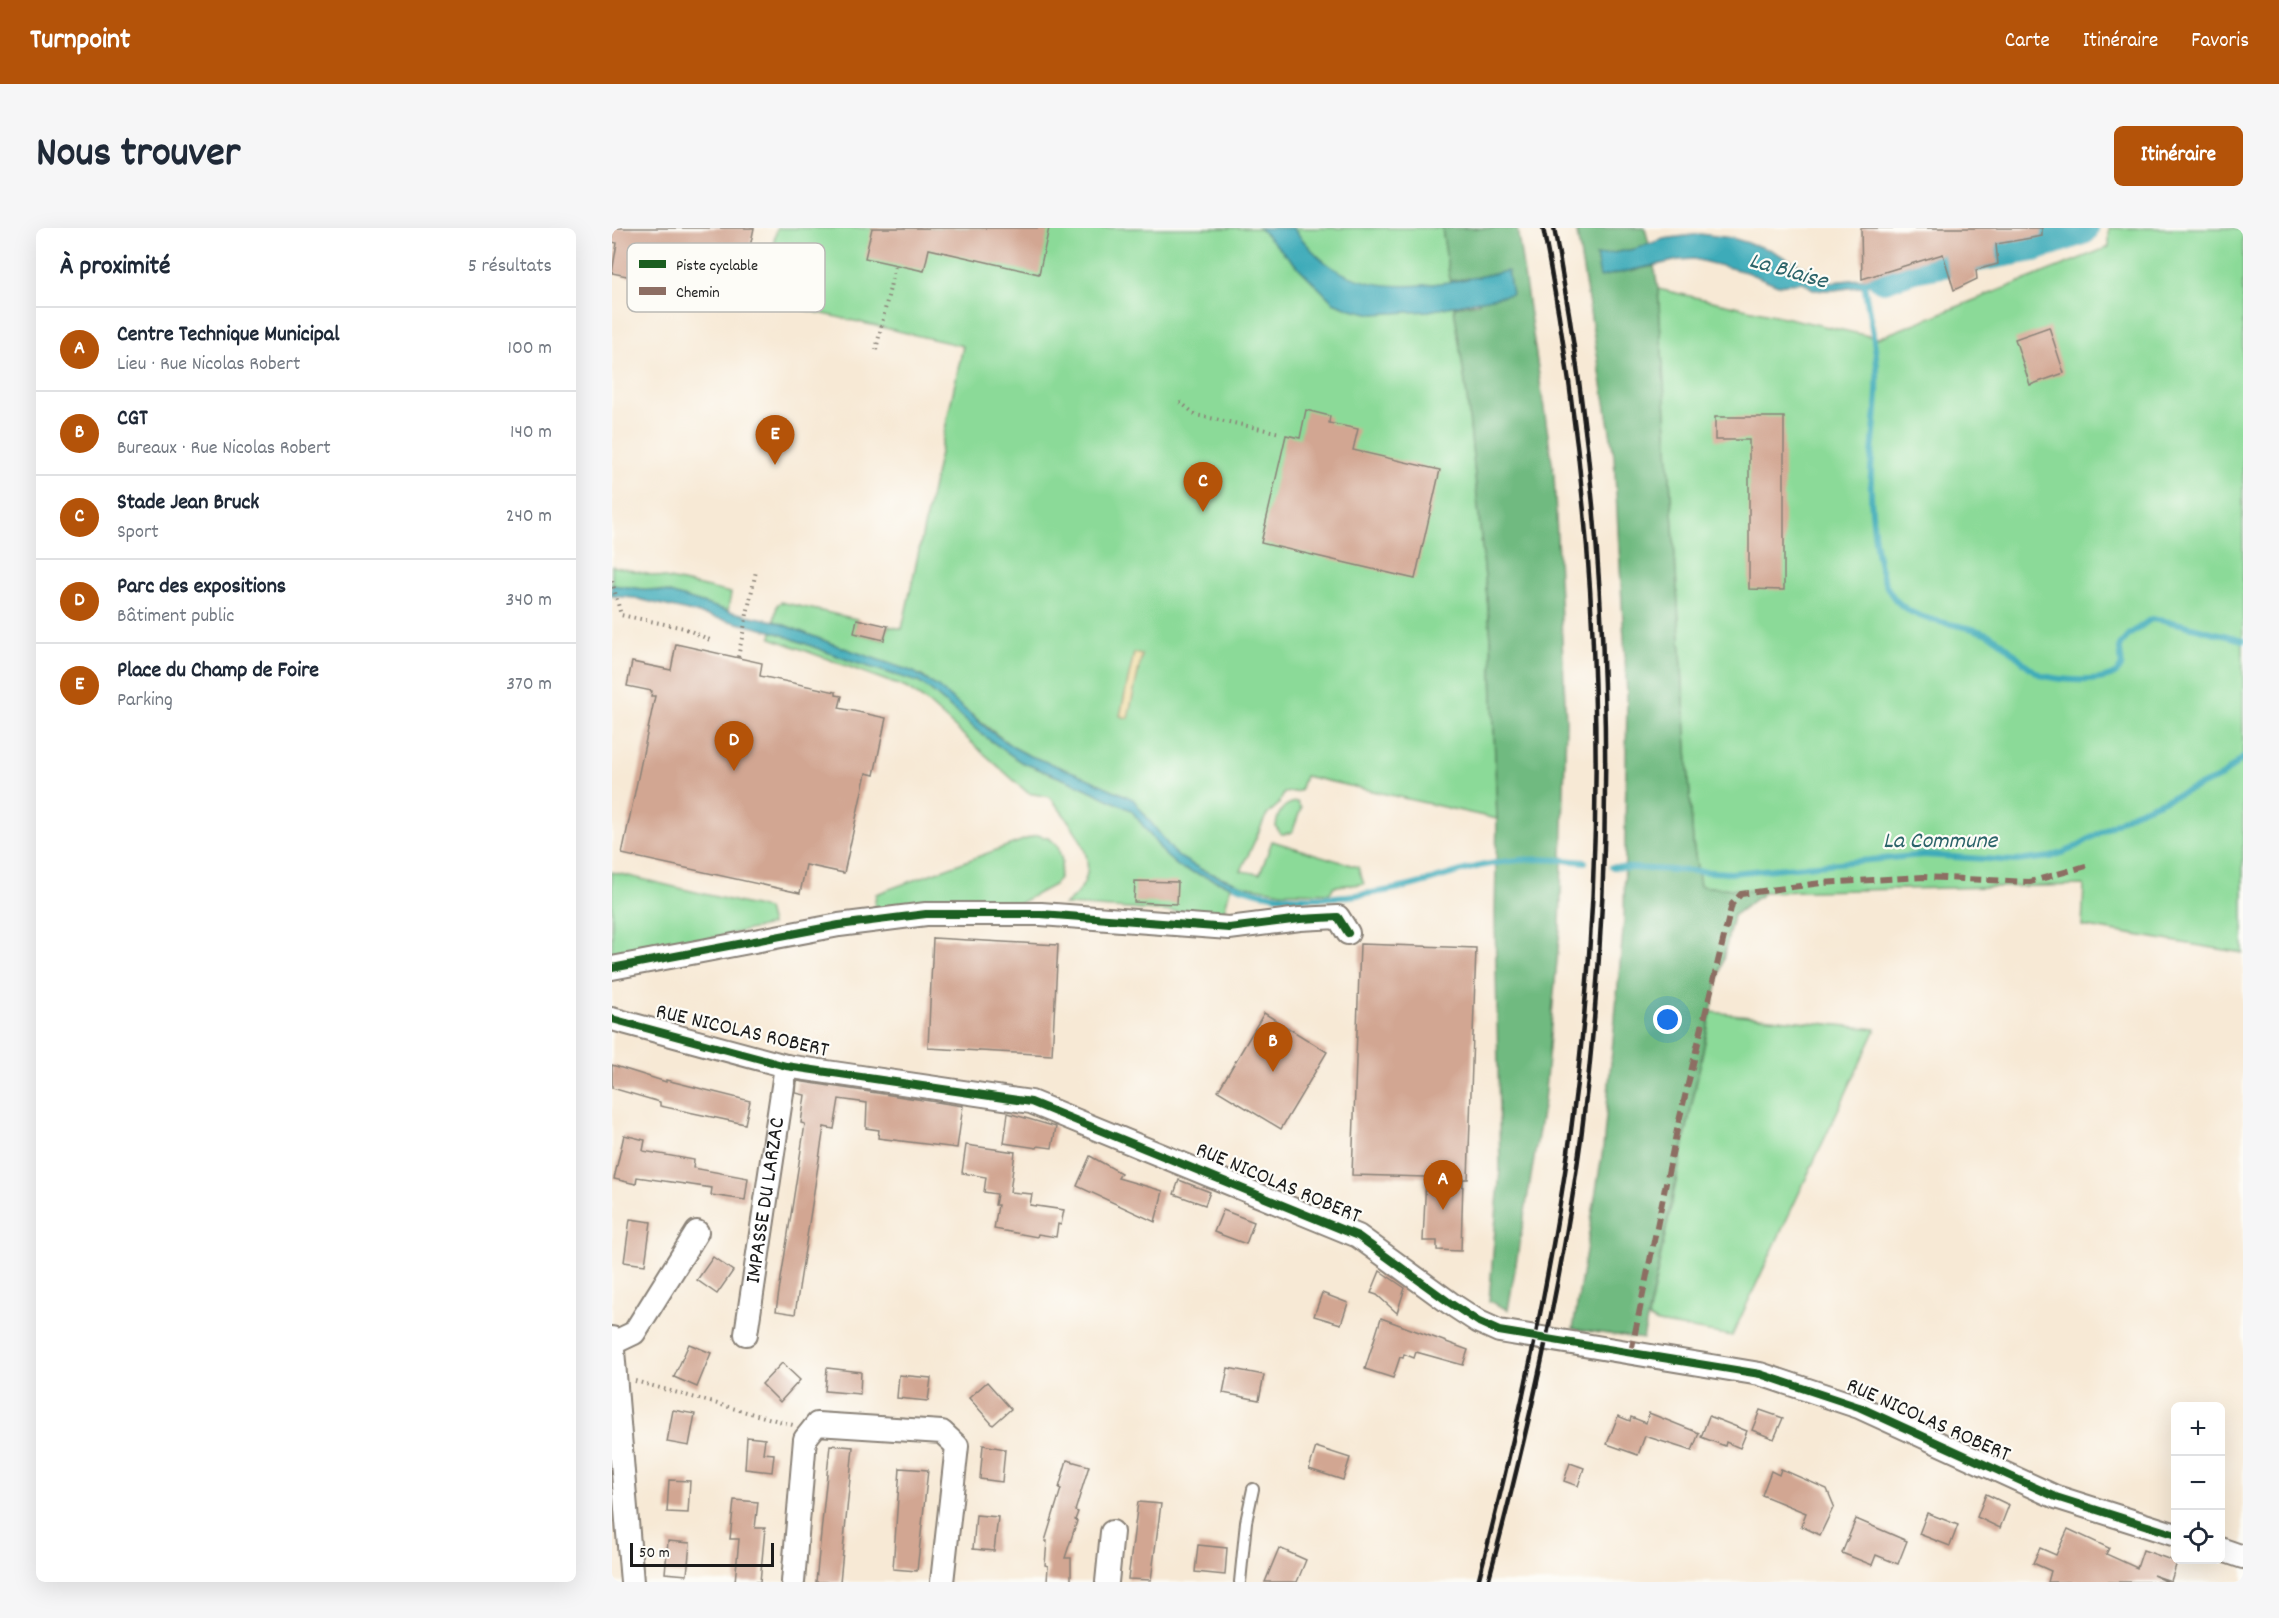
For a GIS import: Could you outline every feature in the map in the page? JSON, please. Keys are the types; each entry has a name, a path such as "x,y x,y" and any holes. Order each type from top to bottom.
{"street":[{"path":"612,968 840,925 926,915 1041,914 1229,928 1300,919 1338,917 1348,933"},
{"name":"RUE NICOLAS ROBERT","path":"612,1019 786,1066 1031,1102 1358,1236 1450,1303 1479,1322 1499,1331 1760,1374 1859,1407 2056,1497 2171,1534"},
{"name":"IMPASSE DU LARZAC","path":"746,1334 786,1066"},
{"path":"613,1343 634,1333 697,1232"},
{"path":"612,1338 632,1582"},
{"path":"793,1582 805,1439 817,1424 942,1432 957,1446 942,1582"},
{"path":"1107,1582 1112,1532"},
{"path":"2225,1552 2243,1557"}],"lane":[{"path":"1240,1582 1246,1522 1253,1489"}],"path":[{"path":"876,350 896,265"},
{"path":"1180,402 1196,415 1280,433"},
{"path":"738,657 756,571"},
{"path":"612,580 621,615 684,628 710,640"},
{"path":"616,1376 794,1426 805,1439"}],"green space":[{"path":"777,228 1442,228 1450,281 1468,278 1454,308 1467,396 1491,638 1497,819 1305,776 1300,791 1284,793 1279,804 1266,816 1241,871 1260,874 1272,841 1358,867 1364,884 1334,886 1330,893 1282,892 1242,885 1185,862 1172,852 1123,794 1013,747 922,676 774,621 777,605 781,602 857,619 855,633 884,640 888,626 902,629 963,346 815,312 825,312 825,243 774,243"},
{"path":"1442,228 1517,228 1554,475 1566,722 1560,928 1544,1101 1508,1310 1489,1301 1500,1169 1495,916 1497,819 1491,638 1467,396 1454,307 1479,303 1468,278 1450,281"},
{"path":"1576,228 1645,228 1649,244 1596,256 1631,271 1654,266 1658,289 1693,843 1700,886 1765,892 1733,916 1643,1339 1573,1329 1603,1149 1624,920 1627,694 1614,456"},
{"path":"2109,228 2243,228 2243,953 2082,926 2084,885 1765,892 1700,886 1693,843 1658,289 1878,338 2109,247"},
{"path":"612,566 731,593 728,611 666,592 612,585"},
{"path":"772,631 853,662 918,682 980,733 1021,762 1131,809 1166,856 1231,886 1223,915 1064,905 1078,892 1086,878 1088,865 1079,837 1050,797 1028,793 923,699 906,688 771,638"},
{"path":"1297,802 1301,808 1292,833 1281,834 1276,827 1279,814 1288,804"},
{"path":"1037,835 1048,838 1058,847 1062,861 1059,878 1054,885 1018,904 937,902 874,909 876,894"},
{"path":"612,872 767,909 771,925 612,960"},
{"path":"1711,1012 1876,1029 1732,1336 1658,1323 1648,1318"}],"sand":[{"path":"1134,653 1142,655 1128,718 1120,716"}],"water":[{"path":"1259,228 1293,228 1325,262 1345,274 1367,282 1414,286 1438,284 1508,271 1512,294 1429,311 1373,314 1351,309 1333,302"},
{"path":"1700,234 1732,238 1771,250 1831,282 1861,279 1932,257 1928,265 1865,286 1834,290 1814,290 1803,282 1778,285 1746,272 1694,259 1679,260 1600,277 1596,256 1635,249 1663,239"},
{"path":"612,585 666,592 728,611 774,621 914,672 938,687 1013,747 1133,799 1176,855 1202,870 1242,885 1240,889 1180,868 1166,856 1131,810 1081,786 1021,762 980,733 918,682 853,662 775,632 634,598 612,596"}],"building":[{"path":"612,228 754,228 751,243 627,243 627,276 612,273 617,243 612,242"},
{"path":"872,228 1049,228 1039,274 929,249 924,271 865,258"},
{"path":"1861,228 2042,228 2042,236 1996,244 1998,264 1976,270 1977,279 1954,290 1943,254 1862,279"},
{"path":"2049,327 2064,373 2030,385 2015,339"},
{"path":"1306,410 1330,416 1329,423 1358,429 1353,450 1440,470 1415,579 1261,543 1286,435 1300,438"},
{"path":"1715,417 1784,417 1784,590 1749,589 1749,440 1715,440"},
{"path":"857,619 888,626 884,640 854,633"},
{"path":"676,644 762,663 760,676 836,692 836,695 842,696 839,708 886,718 874,775 866,773 844,873 806,865 800,893 622,854 655,696 651,696 652,691 627,686 632,662 671,670"},
{"path":"1135,881 1178,882 1177,904 1134,902"},
{"path":"933,938 1058,945 1052,1055 928,1048"},
{"path":"1360,944 1476,948 1468,1179 1463,1179 1461,1251 1437,1250 1437,1241 1423,1241 1426,1177 1352,1175"},
{"path":"1264,1013 1327,1052 1281,1129 1218,1091"},
{"path":"612,1065 666,1082 666,1080 750,1101 745,1124 660,1106 660,1102 612,1088"},
{"path":"797,1081 963,1106 957,1148 878,1138 879,1130 866,1128 867,1103 839,1099 834,1129 824,1127 795,1314 776,1311 805,1124 801,1123 805,1095 796,1093"},
{"path":"1008,1113 1056,1127 1052,1148 1004,1143"},
{"path":"624,1135 645,1140 643,1151 694,1160 693,1168 748,1178 745,1200 711,1195 712,1188 637,1177 636,1184 614,1179"},
{"path":"966,1145 1015,1152 1010,1192 1032,1194 1030,1205 1064,1210 1056,1237 1038,1234 1037,1237 994,1229 998,1205 995,1205 997,1194 984,1192 986,1177 962,1173"},
{"path":"1090,1156 1121,1173 1118,1178 1163,1191 1155,1222 1077,1186"},
{"path":"1179,1180 1210,1192 1205,1205 1174,1194"},
{"path":"1223,1210 1254,1222 1246,1244 1214,1232"},
{"path":"630,1219 651,1222 645,1265 624,1262"},
{"path":"713,1257 733,1271 717,1294 697,1280"},
{"path":"1380,1271 1405,1288 1397,1313 1377,1295 1371,1293"},
{"path":"1322,1293 1348,1303 1341,1324 1314,1316"},
{"path":"1381,1318 1468,1350 1463,1365 1416,1352 1414,1358 1404,1354 1403,1358 1400,1357 1393,1378 1365,1369"},
{"path":"689,1344 711,1353 697,1387 674,1377"},
{"path":"782,1363 800,1380 780,1402 762,1384"},
{"path":"827,1368 861,1372 860,1394 825,1391"},
{"path":"1228,1368 1264,1375 1259,1400 1223,1393"},
{"path":"899,1375 931,1378 928,1401 897,1398"},
{"path":"987,1382 1011,1409 993,1425 969,1398"},
{"path":"673,1410 695,1414 689,1446 667,1442"},
{"path":"1760,1410 1783,1418 1774,1439 1752,1430"},
{"path":"1649,1413 1699,1433 1692,1451 1645,1436 1638,1455 1607,1444 1618,1416 1630,1421 1631,1417 1646,1423"},
{"path":"1709,1416 1747,1431 1740,1448 1726,1442 1725,1446 1701,1437"},
{"path":"747,1437 765,1439 763,1453 774,1454 772,1472 745,1469"},
{"path":"830,1445 853,1447 840,1582 816,1582"},
{"path":"983,1445 1005,1449 1002,1482 980,1479"},
{"path":"1316,1447 1350,1458 1343,1480 1309,1469"},
{"path":"1067,1460 1089,1466 1075,1511 1078,1512 1075,1520 1077,1521 1065,1558 1071,1558 1071,1582 1047,1582 1048,1566 1045,1565 1047,1541 1045,1541 1061,1489 1059,1488"},
{"path":"1570,1463 1584,1468 1578,1486 1564,1481"},
{"path":"900,1468 928,1470 917,1571 893,1569"},
{"path":"1781,1469 1827,1489 1834,1506 1820,1535 1801,1526 1806,1513 1762,1495 1771,1471 1779,1475"},
{"path":"669,1480 690,1481 688,1513 667,1512"},
{"path":"1986,1494 2009,1505 2000,1528 1977,1517"},
{"path":"734,1500 758,1502 755,1528 765,1528 760,1582 735,1582 739,1539 730,1539"},
{"path":"1138,1502 1161,1504 1151,1580 1128,1579"},
{"path":"1927,1513 1958,1525 1950,1546 1919,1534"},
{"path":"976,1515 998,1517 994,1551 973,1549"},
{"path":"1856,1519 1907,1541 1898,1564 1876,1555 1872,1565 1842,1553"},
{"path":"2068,1529 2109,1548 2106,1554 2137,1568 2143,1550 2171,1560 2171,1564 2176,1564 2171,1581 2153,1575 2168,1582 2048,1582 2051,1571 2033,1563 2040,1548 2056,1555"},
{"path":"668,1541 690,1543 687,1575 665,1573"},
{"path":"1198,1545 1227,1548 1225,1575 1195,1572"},
{"path":"1279,1548 1306,1560 1297,1582 1265,1582"}],"waterway":[{"name":"La Blaise","path":"1884,276 1913,266 2033,245 2082,228"},
{"path":"1864,283 1874,337 1877,369 1871,473 1873,526 1883,577 1892,595 1903,607 1917,615 1966,627 1997,639 2039,674 2057,679 2096,679 2116,673 2121,667 2120,645 2129,635 2151,619 2243,640"},
{"name":"La Commune","path":"1612,867 1732,873 1923,855 2016,861 2051,857 2072,849 2133,813 2221,777 2243,758"},
{"path":"1234,885 1277,896 1322,898 1367,894 1410,886 1466,870 1509,861 1535,859 1585,862"}],"railway":[{"path":"1478,1582 1518,1417 1542,1306 1562,1194 1583,1025 1592,911 1595,796 1594,682 1589,568 1578,454 1563,340 1543,228"},
{"path":"1488,1582 1542,1362 1564,1250 1581,1138 1594,1024 1602,910 1605,796 1604,682 1598,568 1588,454 1573,341 1554,228"}],"marked path":[{"path":"1631,1352 1678,1125 1732,904 1741,894 1821,883 1923,877 2030,882 2086,866"}],"cycle path":[{"path":"612,968 839,925 926,914 1041,914 1229,928 1300,919 1338,917 1348,933"},
{"path":"612,1019 786,1066 1031,1102 1358,1236 1450,1303 1479,1322 1499,1331 1760,1374 1859,1407 2056,1497 2171,1533"}],"place":[{"name":"Place du Champ de Foire","path":"775,465"},
{"name":"Stade Jean Bruck","path":"1203,512"},
{"name":"Parc des expositions","path":"734,771"},
{"name":"CGT","path":"1273,1072"},
{"name":"Centre Technique Municipal","path":"1443,1210"}]}
